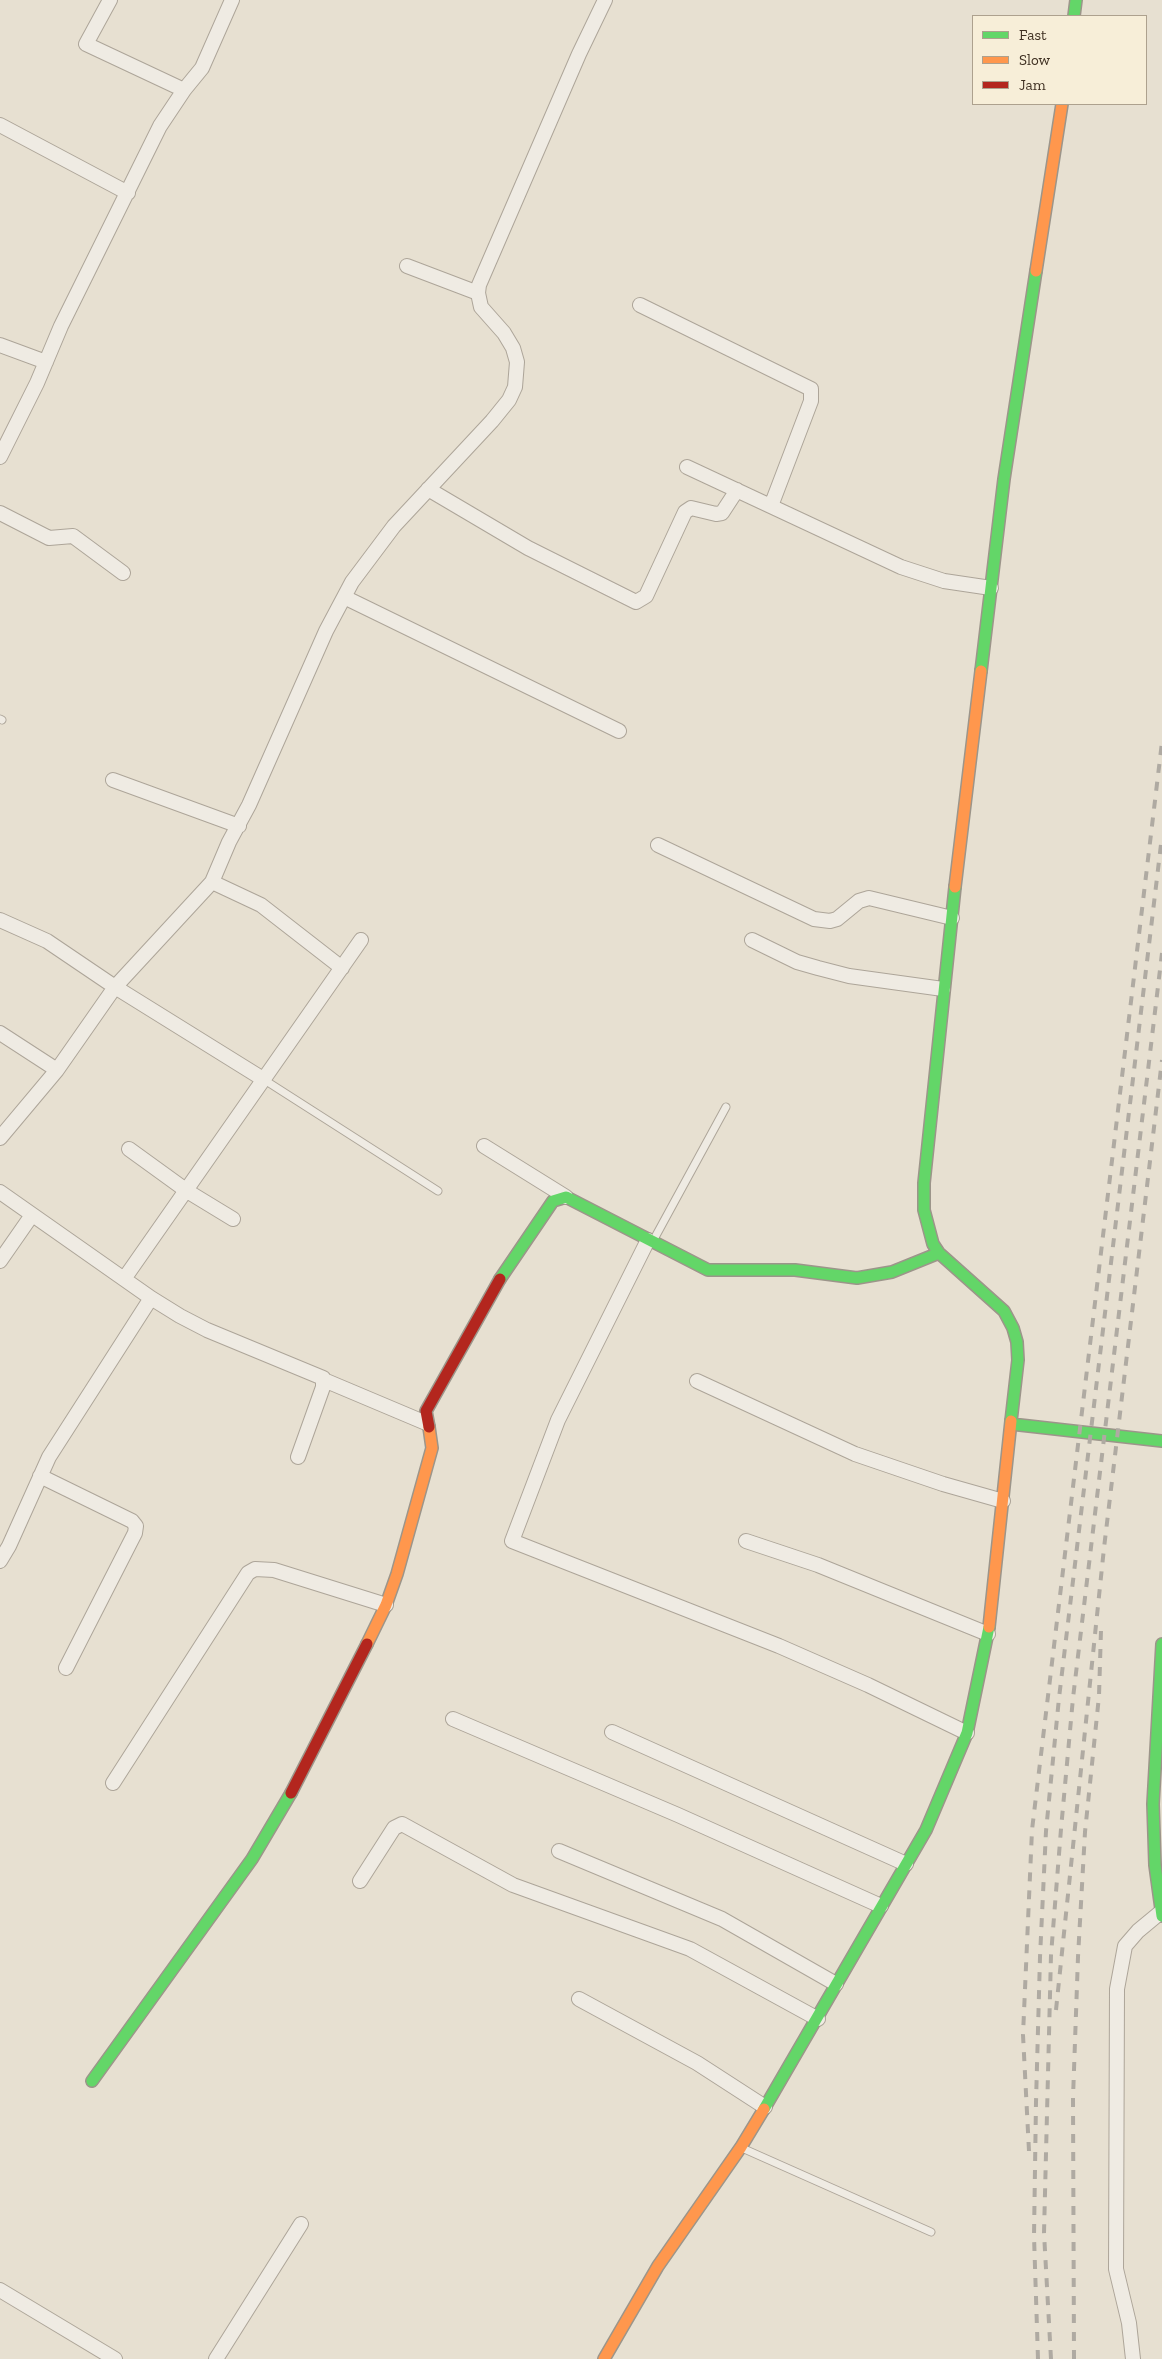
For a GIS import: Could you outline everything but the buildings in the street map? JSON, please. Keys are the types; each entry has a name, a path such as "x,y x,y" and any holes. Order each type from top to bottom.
{"street":[{"path":"110,0 86,44 184,90"},
{"path":"1,453 46,362 61,326 160,126 184,90 202,68 232,0"},
{"path":"1,1132 57,1070 115,987 212,882 326,631 352,582 394,526 492,421 509,400 515,387 517,368 513,348 504,333 481,307 478,294 482,272 605,0"},
{"path":"1074,15 1076,0"},
{"path":"604,2359 658,2266 740,2147 818,2019 836,1984 926,1830 966,1733 978,1687 988,1634 1018,1360 1013,1328 1004,1311 939,1253 927,1227 924,1183 943,989 1004,479 1062,105"},
{"path":"0,125 128,193"},
{"path":"407,266 478,294"},
{"path":"640,304 811,389 811,401 771,506"},
{"path":"0,345 46,362"},
{"path":"687,467 901,567 944,581 991,588"},
{"path":"428,489 528,548 636,602 646,596 685,512 691,508 716,514 722,513 737,490"},
{"path":"0,513 49,538 72,536 123,573"},
{"path":"344,597 619,731"},
{"path":"113,780 239,826"},
{"path":"658,845 814,919 823,921 837,919 859,901 869,898 952,918"},
{"path":"212,882 261,905 342,968"},
{"path":"0,920 47,941 115,987 263,1078"},
{"path":"124,1279 361,940"},
{"path":"752,940 797,962 849,976 943,989"},
{"path":"0,1034 57,1070"},
{"path":"484,1146 566,1197 708,1270 795,1270 857,1278 892,1272 939,1253"},
{"path":"129,1149 187,1190 233,1219"},
{"path":"0,1192 151,1298 207,1330 320,1375 324,1380 426,1423"},
{"path":"92,2080 252,1859 278,1818 325,1730 386,1605 431,1452 432,1438 424,1415 428,1406 491,1292 546,1209 553,1201 566,1197"},
{"path":"0,1261 32,1215"},
{"path":"650,1241 558,1420 512,1541 779,1646 868,1685 966,1733"},
{"path":"0,1560 19,1524 40,1476 151,1298"},
{"path":"298,1457 324,1380"},
{"path":"696,1381 855,1454 927,1479 1003,1501"},
{"path":"1011,1424 1162,1441"},
{"path":"40,1476 132,1521 136,1526 135,1533 66,1668"},
{"path":"746,1541 818,1565 988,1634"},
{"path":"113,1783 248,1573 255,1569 274,1570 386,1605"},
{"path":"1133,2359 1129,2323 1116,2269 1117,1989 1125,1946 1134,1935 1162,1914 1156,1865 1153,1804 1162,1644"},
{"path":"453,1719 687,1819 881,1906"},
{"path":"612,1732 906,1864"},
{"path":"360,1881 394,1828 402,1824 513,1885 690,1949 818,2019"},
{"path":"559,1851 722,1919 836,1984"},
{"path":"579,1999 698,2063 764,2107"},
{"path":"216,2359 301,2224"},
{"path":"0,2290 115,2359"}],"lane":[{"path":"263,1078 438,1192"},
{"path":"650,1241 726,1107"},
{"path":"740,2147 932,2232"}],"railway":[{"path":"1029,2151 1023,2035 1032,1830 1162,742"},
{"path":"1038,2359 1034,2236 1036,2102 1046,1831 1059,1698 1162,836"},
{"path":"1051,2359 1044,2233 1051,1955 1073,1698 1162,953"},
{"path":"1056,2010 1104,1548 1162,1060"},
{"path":"1074,2359 1073,2098 1078,1957 1085,1832 1099,1696 1101,1630"}],"traffic: fast":[{"path":"1074,15 1076,0"},
{"path":"981,671 1004,479 1036,271"},
{"path":"955,887 924,1183 924,1210 933,1244 939,1253 1004,1311 1013,1328 1017,1342 1018,1360 1011,1421"},
{"path":"500,1279 553,1201 566,1197 708,1270 795,1270 857,1278 892,1272 939,1253"},
{"path":"1011,1424 1162,1441"},
{"path":"764,2109 926,1830 967,1733 989,1627"},
{"path":"1162,1644 1153,1804 1155,1865 1162,1916"},
{"path":"92,2081 252,1859 291,1793"}],"traffic: slow":[{"path":"1036,271 1062,105"},
{"path":"955,887 981,671"},
{"path":"989,1627 1011,1421"},
{"path":"367,1644 386,1605 397,1574 432,1448 429,1427"},
{"path":"604,2359 658,2266 741,2147 764,2109"}],"traffic: jam":[{"path":"429,1427 426,1411 500,1279"},
{"path":"291,1793 367,1644"}]}
